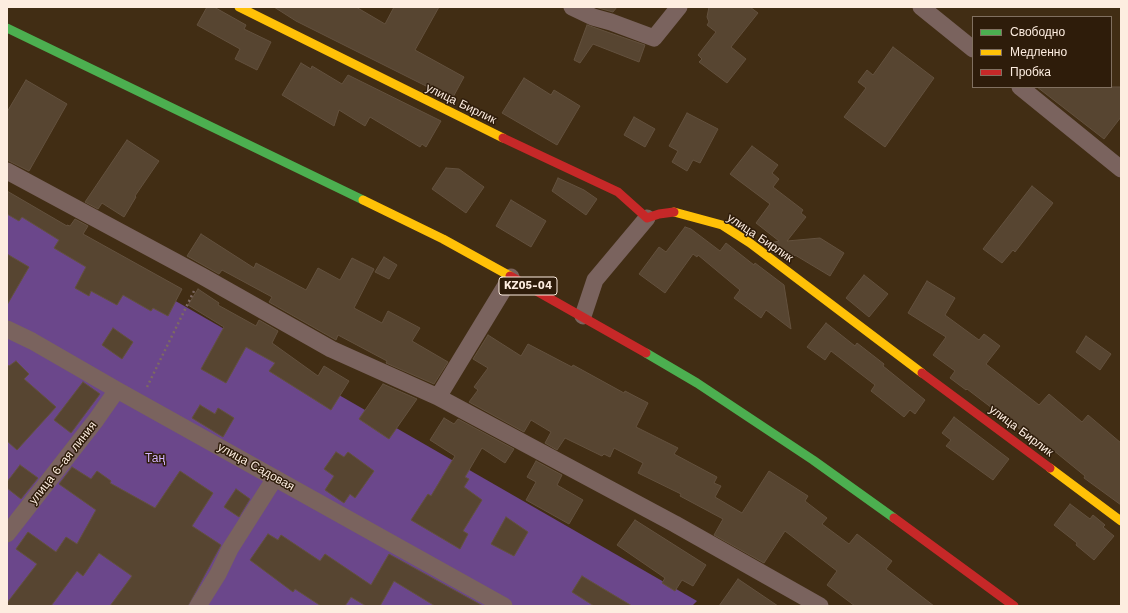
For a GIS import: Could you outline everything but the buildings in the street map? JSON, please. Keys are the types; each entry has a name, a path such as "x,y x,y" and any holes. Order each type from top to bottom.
{"main road":[{"name":"улица Бирлик","path":"239,7 541,157 618,192 647,218 659,214 678,212 722,225 739,236 1121,521"},
{"name":"KZ05-04","path":"7,28 422,229 583,316 697,383 813,460 938,549 1014,606"}],"street":[{"path":"572,7 593,17 612,22 654,38 679,7"},
{"path":"921,7 972,48"},
{"path":"1021,88 1121,169"},
{"path":"7,172 202,276 331,349 438,397 675,524 820,606"},
{"path":"583,316 595,280 647,218"},
{"path":"438,397 511,277"},
{"name":"улица Садовая","path":"7,329 32,341 504,606"},
{"name":"улица 6-ая линия","path":"7,534 96,420 117,390"},
{"path":"198,606 218,574 230,549 275,478"}],"path":[{"path":"139,402 202,276"}],"green space":[{"name":"Таң","path":"7,204 697,601 692,606 7,606"}],"traffic: fast":[{"path":"7,28 363,200"},
{"path":"646,353 697,383 813,460 894,518"}],"traffic: slow":[{"path":"239,7 503,138"},
{"path":"363,200 443,239 510,276"},
{"path":"674,212 722,225 750,243 922,373"},
{"path":"1050,468 1121,521"}],"traffic: jam":[{"path":"503,138 618,192 647,218 659,214 674,212"},
{"path":"510,276 646,353"},
{"path":"922,373 1050,468"},
{"path":"894,518 1014,606"}]}
